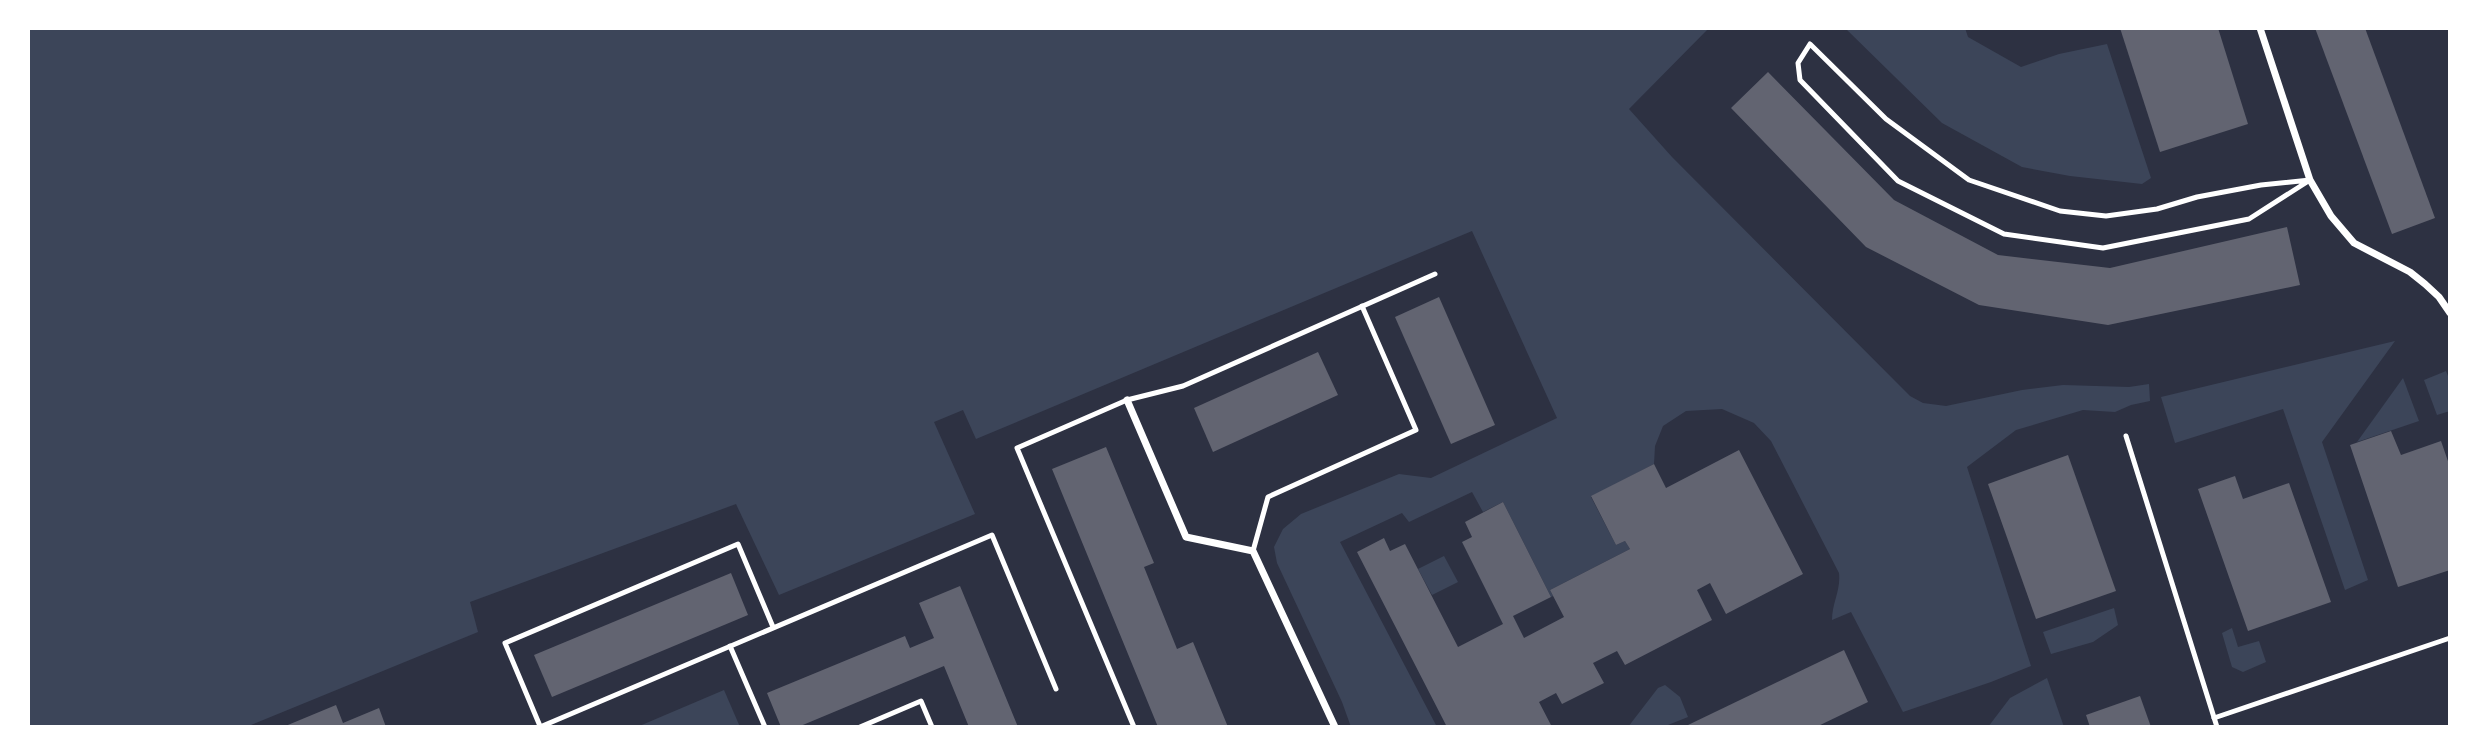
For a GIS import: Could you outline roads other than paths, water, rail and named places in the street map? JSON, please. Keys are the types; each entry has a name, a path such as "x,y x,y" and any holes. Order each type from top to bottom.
{"street":[{"path":"2260,28 2310,180 2331,216 2349,238 2368,251 2410,272 2440,298 2450,313"},
{"path":"1127,400 1186,537 1253,551 1335,727"}],"lane":[{"path":"1810,44 1886,119 1969,180 2060,211 2106,216 2157,209 2197,197 2261,185 2310,180 2249,219 2103,248 2004,234 1898,181 1800,80 1798,63 1810,44"},
{"path":"1133,727 1017,448 1127,400 1183,386 1435,274"},
{"path":"1253,551 1268,497 1416,430 1362,306"},
{"path":"2126,436 2217,727"},
{"path":"773,627 738,544 505,643 540,726 992,535 1056,689"},
{"path":"2214,718 2450,638"},
{"path":"730,646 765,727"},
{"path":"860,727 921,701 932,727"}]}
